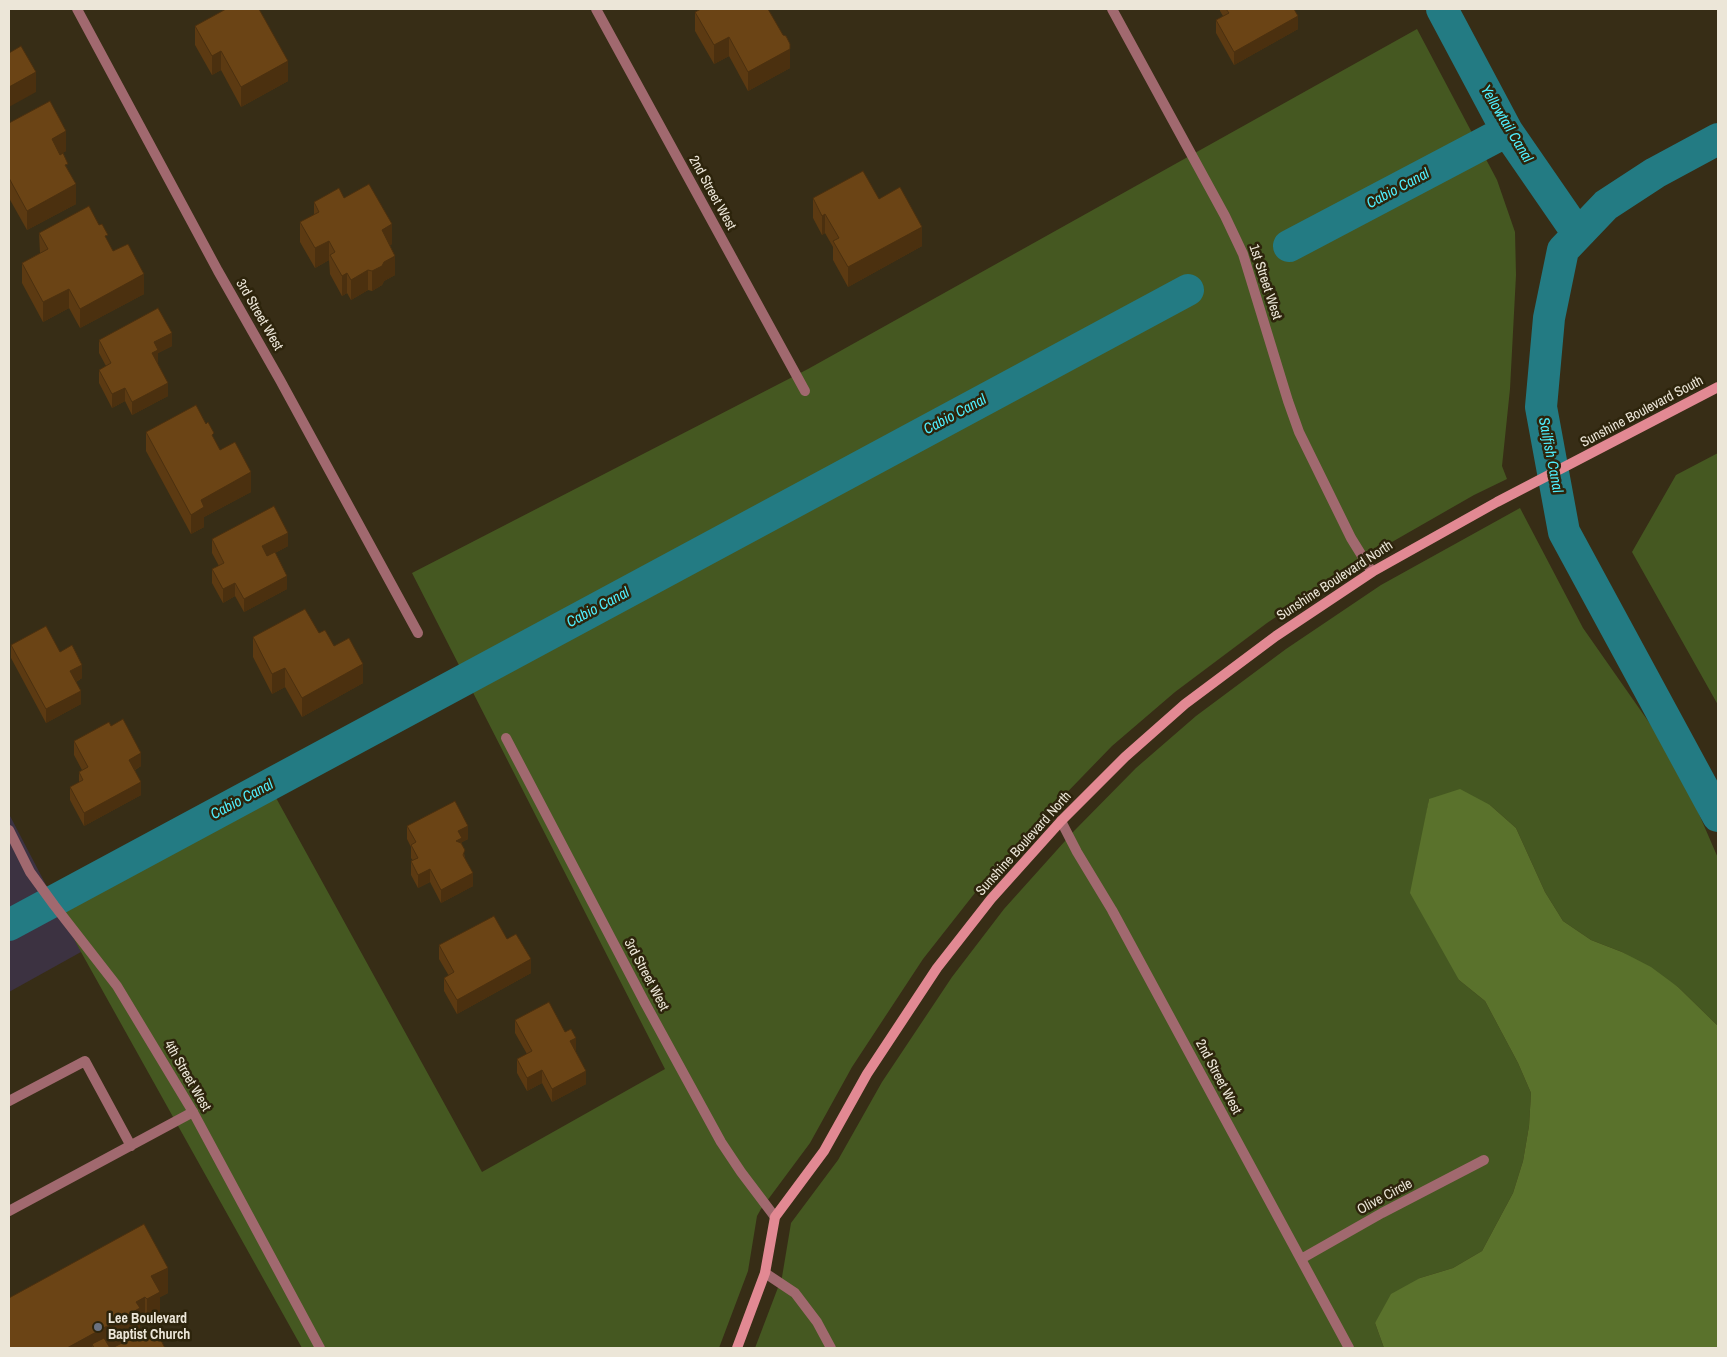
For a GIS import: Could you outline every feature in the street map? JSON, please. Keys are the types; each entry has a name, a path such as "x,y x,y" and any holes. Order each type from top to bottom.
{"street":[{"name":"3rd Street West","path":"77,9 218,271 280,380 418,633"},
{"name":"2nd Street West","path":"596,9 804,391"},
{"name":"1st Street West","path":"1112,9 1226,216 1243,254 1288,401 1300,432 1351,538 1372,572"},
{"name":"Sunshine Boulevard South","path":"1497,502 1718,387"},
{"name":"Sunshine Boulevard North","path":"738,1348 766,1273 774,1217 824,1151 867,1074 937,968 991,899 1061,821 1125,756 1185,704 1276,636 1372,572 1497,502"},
{"name":"3rd Street West","path":"506,738 721,1142 774,1217"},
{"name":"2nd Street West","path":"1061,821 1077,852 1112,910 1348,1348"},
{"name":"4th Street West","path":"9,830 30,872 117,986 193,1112 320,1348"},
{"path":"9,1101 85,1061 131,1146"},
{"path":"9,1211 193,1112"},
{"name":"Olive Circle","path":"1301,1259 1484,1160"},
{"path":"766,1273 795,1293 817,1322 831,1348"}],"shaded area":[{"path":"9,814 81,952 9,992"}],"green space":[{"path":"1417,29 1497,180 1515,232 1516,275 1510,389 1502,466 1507,479 1474,495 1364,558 1267,623 1175,692 1112,746 1049,811 978,889 923,959 852,1067 810,1143 757,1216 748,1271 719,1348 302,1348 56,905 275,796 482,1172 665,1069 412,573 808,369"},
{"path":"1718,453 1718,705 1632,552 1676,475"},
{"path":"1520,508 1583,628 1676,761 1718,858 1718,1026 1678,987 1622,952 1591,940 1563,921 1545,892 1516,828 1490,805 1429,799 1424,829 1459,980 1485,1001 1518,1063 1531,1093 1529,1126 1523,1161 1513,1193 1482,1251 1453,1268 1420,1278 1375,1323 1384,1348 755,1348 782,1277 791,1223 838,1160 882,1082 952,977 1004,909 1074,831 1136,768 1196,716 1286,649 1381,585"},
{"path":"1460,789 1490,805 1516,828 1545,892 1563,921 1591,940 1622,952 1651,967 1678,987 1718,1026 1718,1348 1384,1348 1375,1323 1391,1294 1420,1278 1453,1268 1482,1251 1513,1193 1523,1161 1529,1126 1531,1093 1518,1063 1485,1001 1459,980 1410,893 1429,799"}],"building":[{"path":"226,9 259,9 288,61 241,87 221,51 212,56 195,26"},
{"path":"701,9 768,9 783,35 786,36 790,49 748,72 729,37 714,45 695,12"},
{"path":"1226,9 1294,9 1298,16 1234,52 1216,20 1229,13"},
{"path":"21,46 36,72 9,87 9,53"},
{"path":"50,101 66,131 52,139 60,155 63,153 68,164 65,165 76,184 27,211 9,178 9,123"},
{"path":"863,171 879,199 900,187 922,227 848,267 833,241 839,238 825,214 822,216 813,198"},
{"path":"369,184 392,224 382,230 395,256 384,262 382,266 372,271 368,270 351,280 347,273 342,276 330,255 335,252 329,241 315,248 300,222 319,212 314,202 339,188 344,198"},
{"path":"89,206 99,225 102,224 108,235 105,236 113,251 128,244 144,274 80,309 69,289 43,302 22,263 48,249 39,233"},
{"path":"158,308 172,333 154,342 158,350 152,353 168,383 132,402 125,388 112,394 99,370 111,363 99,340"},
{"path":"196,405 206,424 208,422 214,433 212,435 220,450 235,442 251,472 201,500 204,507 191,515 146,432"},
{"path":"274,506 288,533 262,546 267,556 275,552 287,576 244,599 235,583 223,589 212,569 224,563 212,539"},
{"path":"305,609 319,633 325,630 334,646 349,638 363,664 302,698 285,668 272,674 253,637"},
{"path":"46,626 60,652 72,645 82,665 70,671 81,691 46,709 11,645"},
{"path":"123,719 141,753 129,760 141,782 84,813 70,787 83,780 79,772 88,767 74,741 109,722 111,726"},
{"path":"455,801 468,826 458,831 462,838 456,841 461,843 465,850 463,855 473,873 441,890 430,869 418,875 411,861 418,858 411,845 416,842 407,826"},
{"path":"494,916 507,939 516,934 531,959 457,1000 444,978 454,972 439,945"},
{"path":"549,1002 565,1032 571,1029 576,1038 570,1041 586,1071 552,1089 542,1070 527,1078 517,1059 532,1051 515,1020"},
{"path":"144,1224 168,1268 151,1276 160,1292 136,1302 140,1308 67,1348 9,1348 9,1298"},
{"path":"154,1327 165,1348 112,1348"},
{"path":"104,1338 110,1348 94,1348 92,1344"}],"waterway":[{"name":"Yellowtail Canal","path":"1442,9 1507,131 1578,234"},
{"name":"Cabio Canal","path":"1289,246 1507,131"},
{"name":"Sailfish Canal","path":"1718,139 1655,173 1606,205 1563,250 1549,318 1541,407 1564,532 1718,816"},
{"name":"Cabio Canal","path":"9,925 1188,290"}],"place":[{"name":"Lee Boulevard Baptist Church","path":"98,1327"}]}
